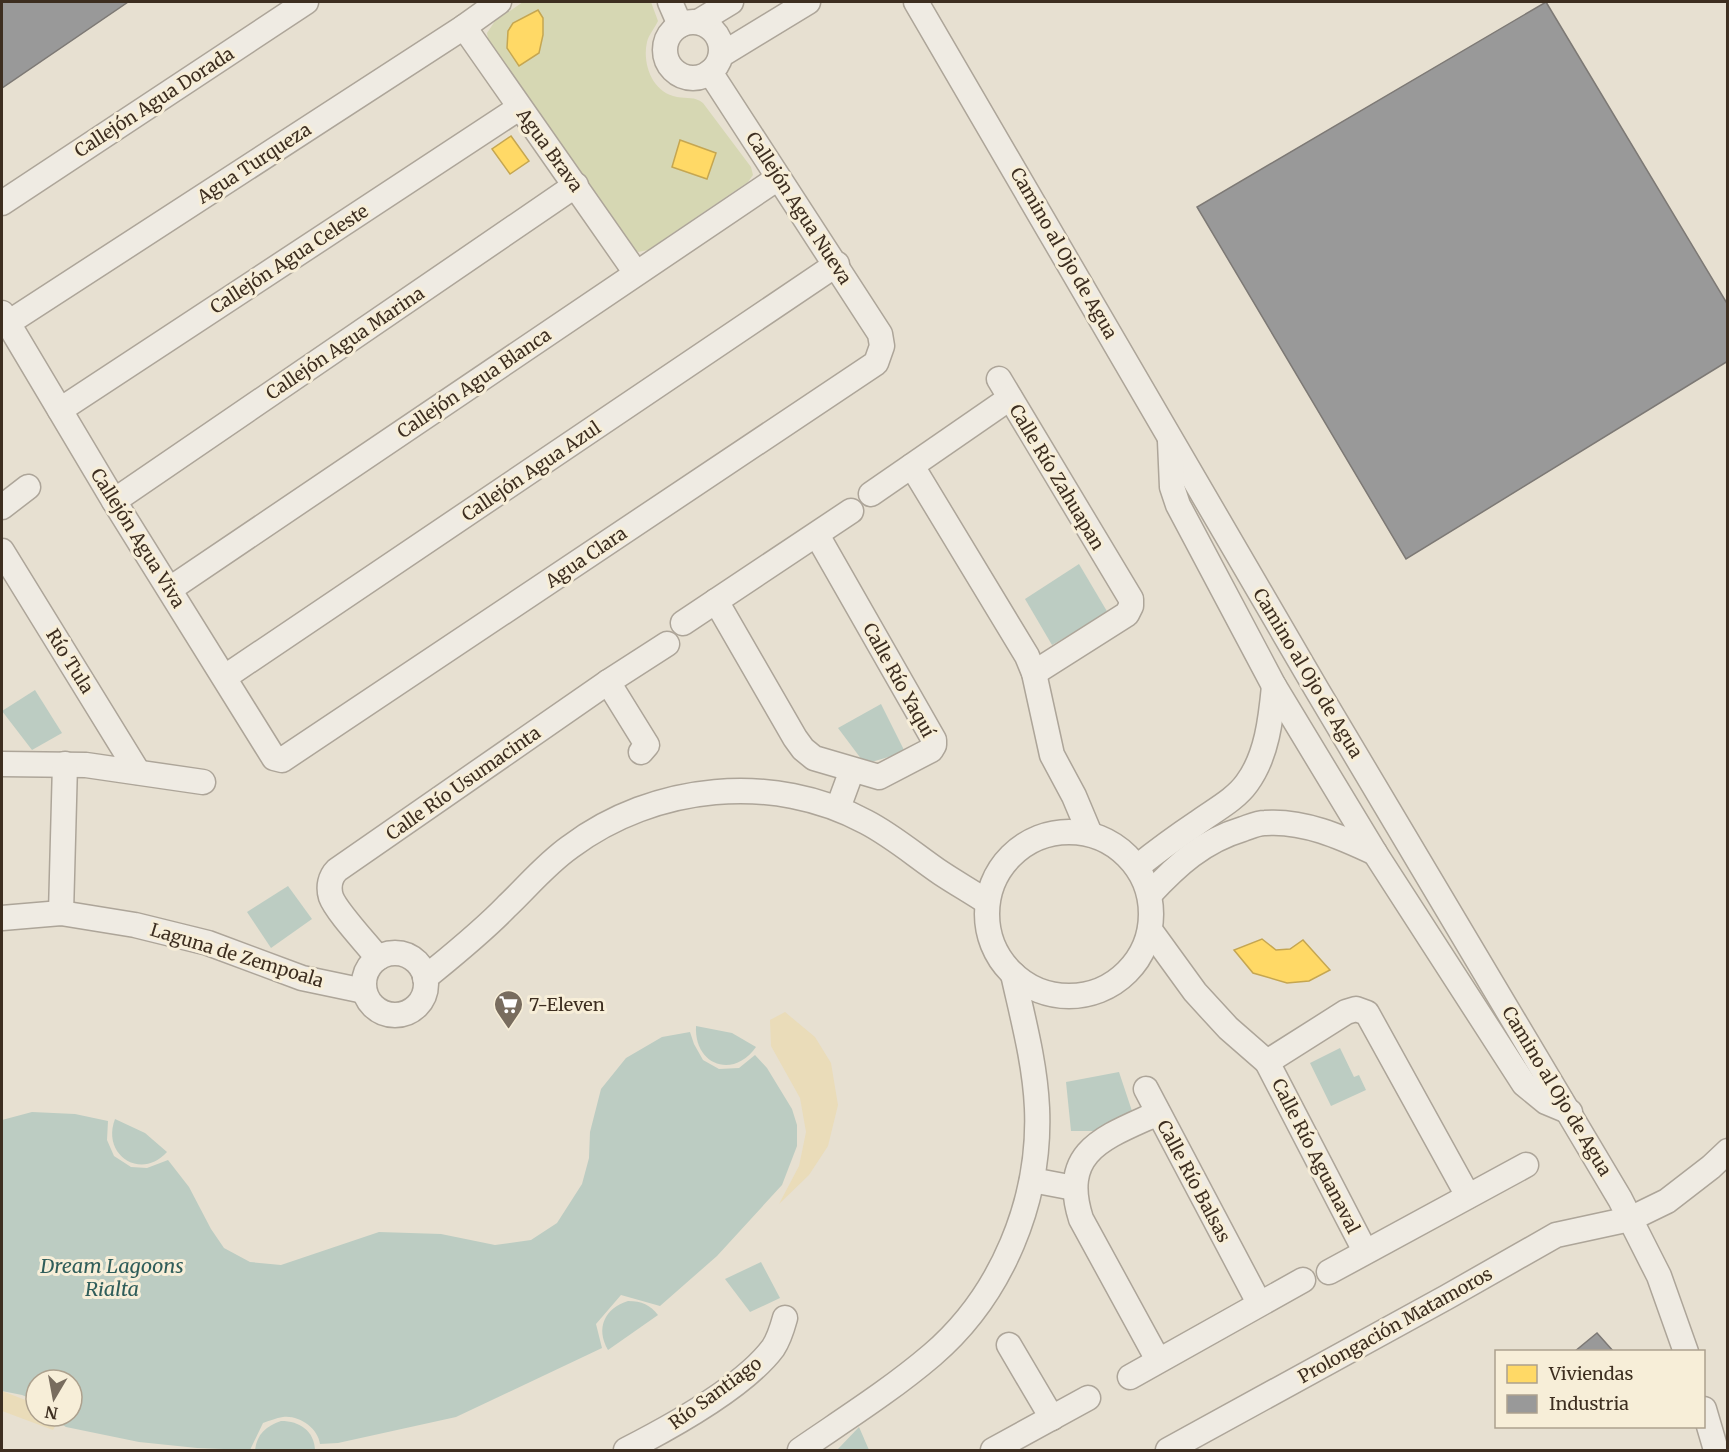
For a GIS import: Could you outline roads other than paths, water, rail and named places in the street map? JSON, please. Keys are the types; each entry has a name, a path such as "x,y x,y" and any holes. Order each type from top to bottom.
{"street":[{"name":"Callejón Agua Dorada","path":"2,203 306,2"},
{"name":"Agua Turqueza","path":"5,318 464,27 499,2"},
{"path":"670,2 689,23 707,25 719,38 716,64"},
{"path":"731,2 689,23 667,38 666,56 669,65 676,72 693,78 702,77 716,64 808,2"},
{"name":"Camino al Ojo de Agua","path":"916,2 1311,680 1620,1199 1659,1276 1685,1350"},
{"name":"Agua Brava","path":"464,27 636,273"},
{"name":"Callejón Agua Nueva","path":"716,64 778,178 837,264 880,334 882,346"},
{"name":"Callejón Agua Celeste","path":"60,410 519,108"},
{"name":"Callejón Agua Blanca","path":"170,589 778,178"},
{"name":"Callejón Agua Marina","path":"114,501 576,185"},
{"name":"Callejón Agua Azul","path":"225,677 837,264"},
{"name":"Callejón Agua Viva","path":"5,318 114,501 274,758 279,760"},
{"name":"Agua Clara","path":"279,760 286,759 876,363 882,346"},
{"name":"Calle Río Zahuapan","path":"871,494 912,466 1004,389 1132,604 1127,614 1034,673"},
{"path":"1170,439 1172,487 1178,505 1274,686 1375,853 1524,1084 1546,1102 1570,1112"},
{"path":"912,466 1027,656 1034,673 1052,755 1074,796 1090,834"},
{"path":"2,507 28,487"},
{"path":"683,623 817,536 851,511"},
{"name":"Calle Río Yaquí","path":"716,601 804,750 814,758 879,777 931,750 934,743 817,536"},
{"name":"Río Tula","path":"2,551 138,772"},
{"path":"641,752 646,745 608,682 667,644"},
{"name":"Calle Río Usumacinta","path":"378,958 334,902 329,887 334,873 608,682"},
{"path":"1137,867 1167,843 1227,802 1247,783 1267,735 1274,686"},
{"path":"2,764 65,764 138,772 203,783"},
{"path":"61,913 65,764"},
{"path":"837,808 852,770"},
{"path":"1247,783 1263,823"},
{"path":"426,978 477,935 542,869 571,846 602,827 638,810 699,793 741,790 788,795 837,808 866,821 987,902"},
{"path":"1150,894 1176,867 1203,847 1229,833 1263,823 1315,829 1375,853"},
{"path":"1063,831 1090,834 1117,846 1137,867 1150,894 1152,912 1150,930 1142,953 1127,973 1107,987 1083,995 1050,993 1034,988 1013,974 997,954 988,929 987,902 996,876 1012,853 1035,838 1063,831"},
{"name":"Laguna de Zempoala","path":"2,918 61,913 94,917 172,933 208,943 302,978 364,991"},
{"path":"1150,930 1195,992 1228,1028 1267,1062"},
{"path":"394,953 411,957 423,970 426,978 426,988 418,1005 401,1015 392,1015 374,1008 364,991 366,973 378,958 394,953"},
{"path":"800,1450 889,1389 933,1354 968,1318 1009,1254 1022,1219 1032,1180 1037,1109 1030,1049 1013,974"},
{"name":"Calle Río Aguanaval","path":"1365,1251 1267,1062 1346,1012 1356,1009 1367,1013 1468,1196"},
{"path":"1146,1089 1158,1113"},
{"name":"Calle Río Balsas","path":"1158,1360 1081,1219 1075,1201 1074,1188 1077,1172 1084,1156 1110,1135 1158,1113 1259,1303"},
{"name":"Prolongación Matamoros","path":"1168,1450 1447,1298 1556,1235 1630,1219 1667,1201 1728,1151"},
{"name":"Calle Río Aguanaval","path":"1329,1272 1526,1165"},
{"path":"1032,1180 1074,1188"},
{"path":"1130,1377 1303,1280"},
{"name":"Río Santiago","path":"626,1450 662,1431 746,1374 771,1350 781,1334 785,1318"},
{"path":"1009,1345 1052,1418"},
{"path":"993,1450 1088,1398"},
{"path":"1705,1412 1716,1450"}],"water":[{"path":"1079,564 1108,613 1052,645 1025,599"},
{"path":"35,690 62,733 32,750 2,711"},
{"path":"881,704 905,752 865,764 838,728"},
{"path":"288,886 312,919 271,948 247,912"},
{"path":"696,1026 732,1033 756,1047 747,1057 737,1063 717,1064 701,1051"},
{"name":"Dream Lagoons Rialta","path":"690,1032 703,1060 719,1069 739,1068 755,1055 767,1068 792,1109 797,1125 797,1146 782,1185 717,1256 660,1306 621,1295 596,1324 602,1348 456,1417 338,1443 320,1444 316,1433 307,1424 295,1418 283,1417 263,1423 250,1450 197,1448 139,1442 71,1428 84,1428 84,1368 24,1368 24,1396 2,1391 2,1120 32,1112 75,1114 108,1121 107,1140 114,1156 131,1167 147,1168 168,1160 189,1187 211,1229 224,1248 250,1262 281,1265 379,1232 441,1234 495,1245 531,1240 557,1223 582,1184 589,1158 590,1132 601,1089 626,1058 662,1037"},
{"path":"1340,1048 1354,1077 1359,1075 1366,1090 1331,1106 1310,1063"},
{"path":"1119,1072 1132,1111 1108,1131 1071,1131 1066,1082"},
{"path":"115,1119 145,1133 167,1152 157,1160 146,1164 135,1164 126,1160 118,1153 114,1143 112,1132"},
{"path":"761,1262 780,1298 750,1312 725,1279"},
{"path":"628,1301 645,1304 658,1315 608,1350 602,1334 604,1320 613,1309"},
{"path":"281,1421 288,1421 305,1428 312,1437 315,1450 255,1450 263,1431"},
{"path":"859,1427 869,1450 837,1450"}],"place":[{"name":"7-Eleven","path":"508,1030"}]}
